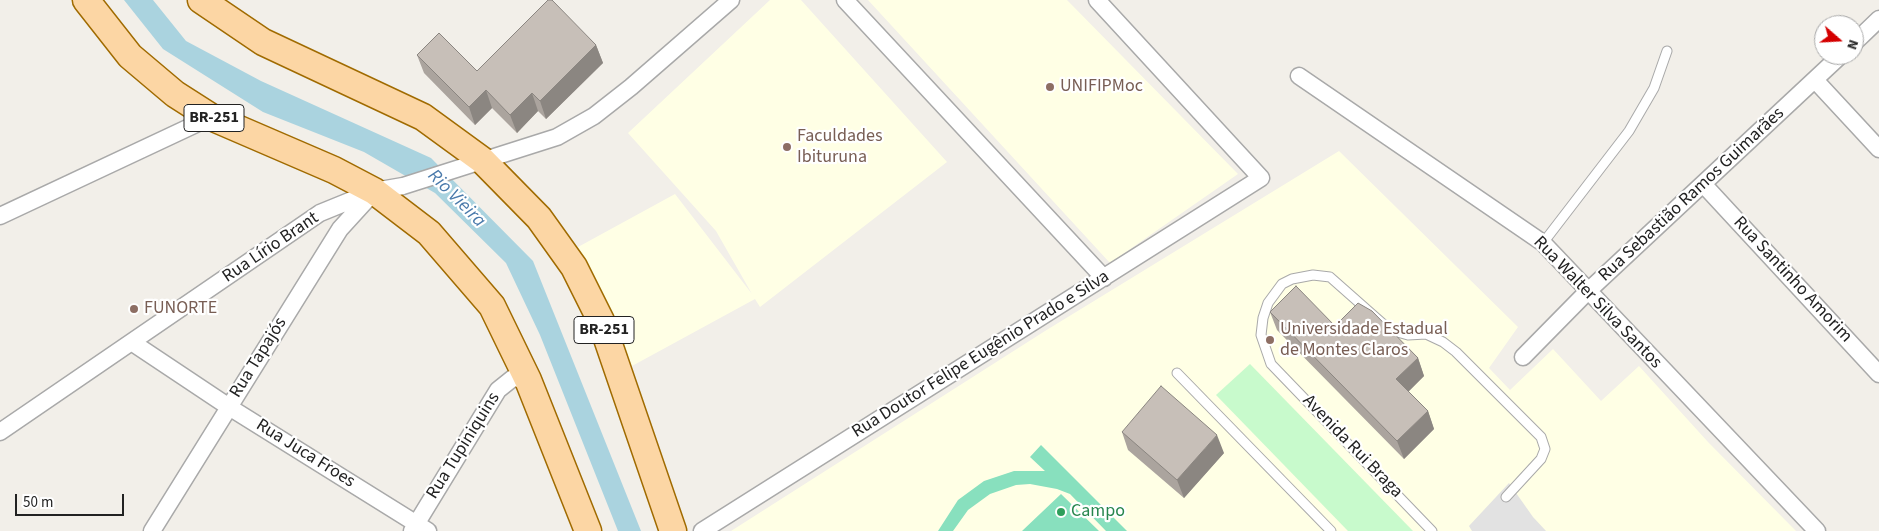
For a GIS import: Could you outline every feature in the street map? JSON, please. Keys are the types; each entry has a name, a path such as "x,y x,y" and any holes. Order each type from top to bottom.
{"main road":[{"name":"BR-251","path":"86,0 130,56 175,94 211,117 334,170 374,191 429,233 492,306 528,380 588,531"},
{"name":"BR-251","path":"201,0 263,42 423,117 482,160 539,218 574,267 601,321 673,531"}],"street":[{"path":"845,0 1104,278"},
{"name":"Rua Doutor Felipe Eugênio Prado e Silva","path":"702,531 1261,178 1097,0"},
{"name":"Rua Lírio Brant","path":"0,432 133,343 320,213 374,191 403,186 557,137 594,116 631,87 719,4"},
{"path":"1864,33 1879,19"},
{"name":"Rua Sebastião Ramos Guimarães","path":"1523,357 1587,292 1831,65"},
{"name":"Rua Walter Silva Santos","path":"1299,76 1543,243 1587,292 1817,531"},
{"path":"1815,80 1879,149"},
{"path":"0,216 211,117"},
{"name":"Rua Santinho Amorim","path":"1704,185 1879,374"},
{"name":"Rua Tapajós","path":"152,531 340,228 374,191"},
{"name":"Rua Juca Froes","path":"133,343 419,529"},
{"name":"Rua Tupiniquins","path":"419,529 498,390 512,378 528,380"}],"lane":[{"path":"1543,243 1629,131 1654,88 1667,51"},
{"name":"Avenida Rui Braga","path":"1432,531 1271,364 1261,336 1263,318 1268,303 1282,284 1292,279 1313,275 1330,277 1390,330 1408,335 1426,334 1443,342 1540,438 1545,450 1541,459 1506,497"},
{"path":"1177,373 1331,531"}],"shaded area":[{"name":"Faculdades Ibituruna","path":"770,0 801,0 947,162 760,307 755,299 632,366 578,247 675,194 752,294 716,231 628,133"},
{"name":"UNIFIPMoc","path":"868,0 1067,0 1238,174 1110,263"},
{"name":"Universidade Estadual de Montes Claros","path":"1339,151 1518,327 1489,368 1510,390 1553,349 1601,401 1639,366 1708,442 1796,531 731,531 1045,331"},
{"path":"1509,483 1533,517 1546,531 1472,531 1469,526"}],"green space":[{"path":"1250,364 1413,531 1348,531 1216,395"},
{"path":"1041,445 1127,531 1106,531 1070,494 1057,489 1030,484 1016,485 990,494 968,510 953,531 938,531 958,500 984,481 1014,471 1045,471 1030,457"},
{"name":"Campo","path":"1061,494 1099,531 1022,531"}],"water":[{"name":"Rio Vieira","path":"124,0 153,0 186,41 261,81 431,158 533,261 641,531 618,531 540,335 506,263 435,193 364,152 263,112 163,49"}],"building":[{"path":"548,0 552,0 596,45 540,101 532,93 510,115 486,90 469,107 417,55 439,33 477,71"},
{"path":"1296,286 1335,326 1358,303 1372,311 1418,358 1396,379 1428,411 1397,441 1270,312"},
{"path":"1161,386 1217,435 1177,480 1122,432"}],"place":[{"name":"UNIFIPMoc","path":"1050,87"},
{"name":"Faculdades Ibituruna","path":"787,147"},
{"name":"FUNORTE","path":"134,309"},
{"name":"Universidade Estadual de Montes Claros","path":"1270,340"},
{"name":"Campo","path":"1061,512"}]}
